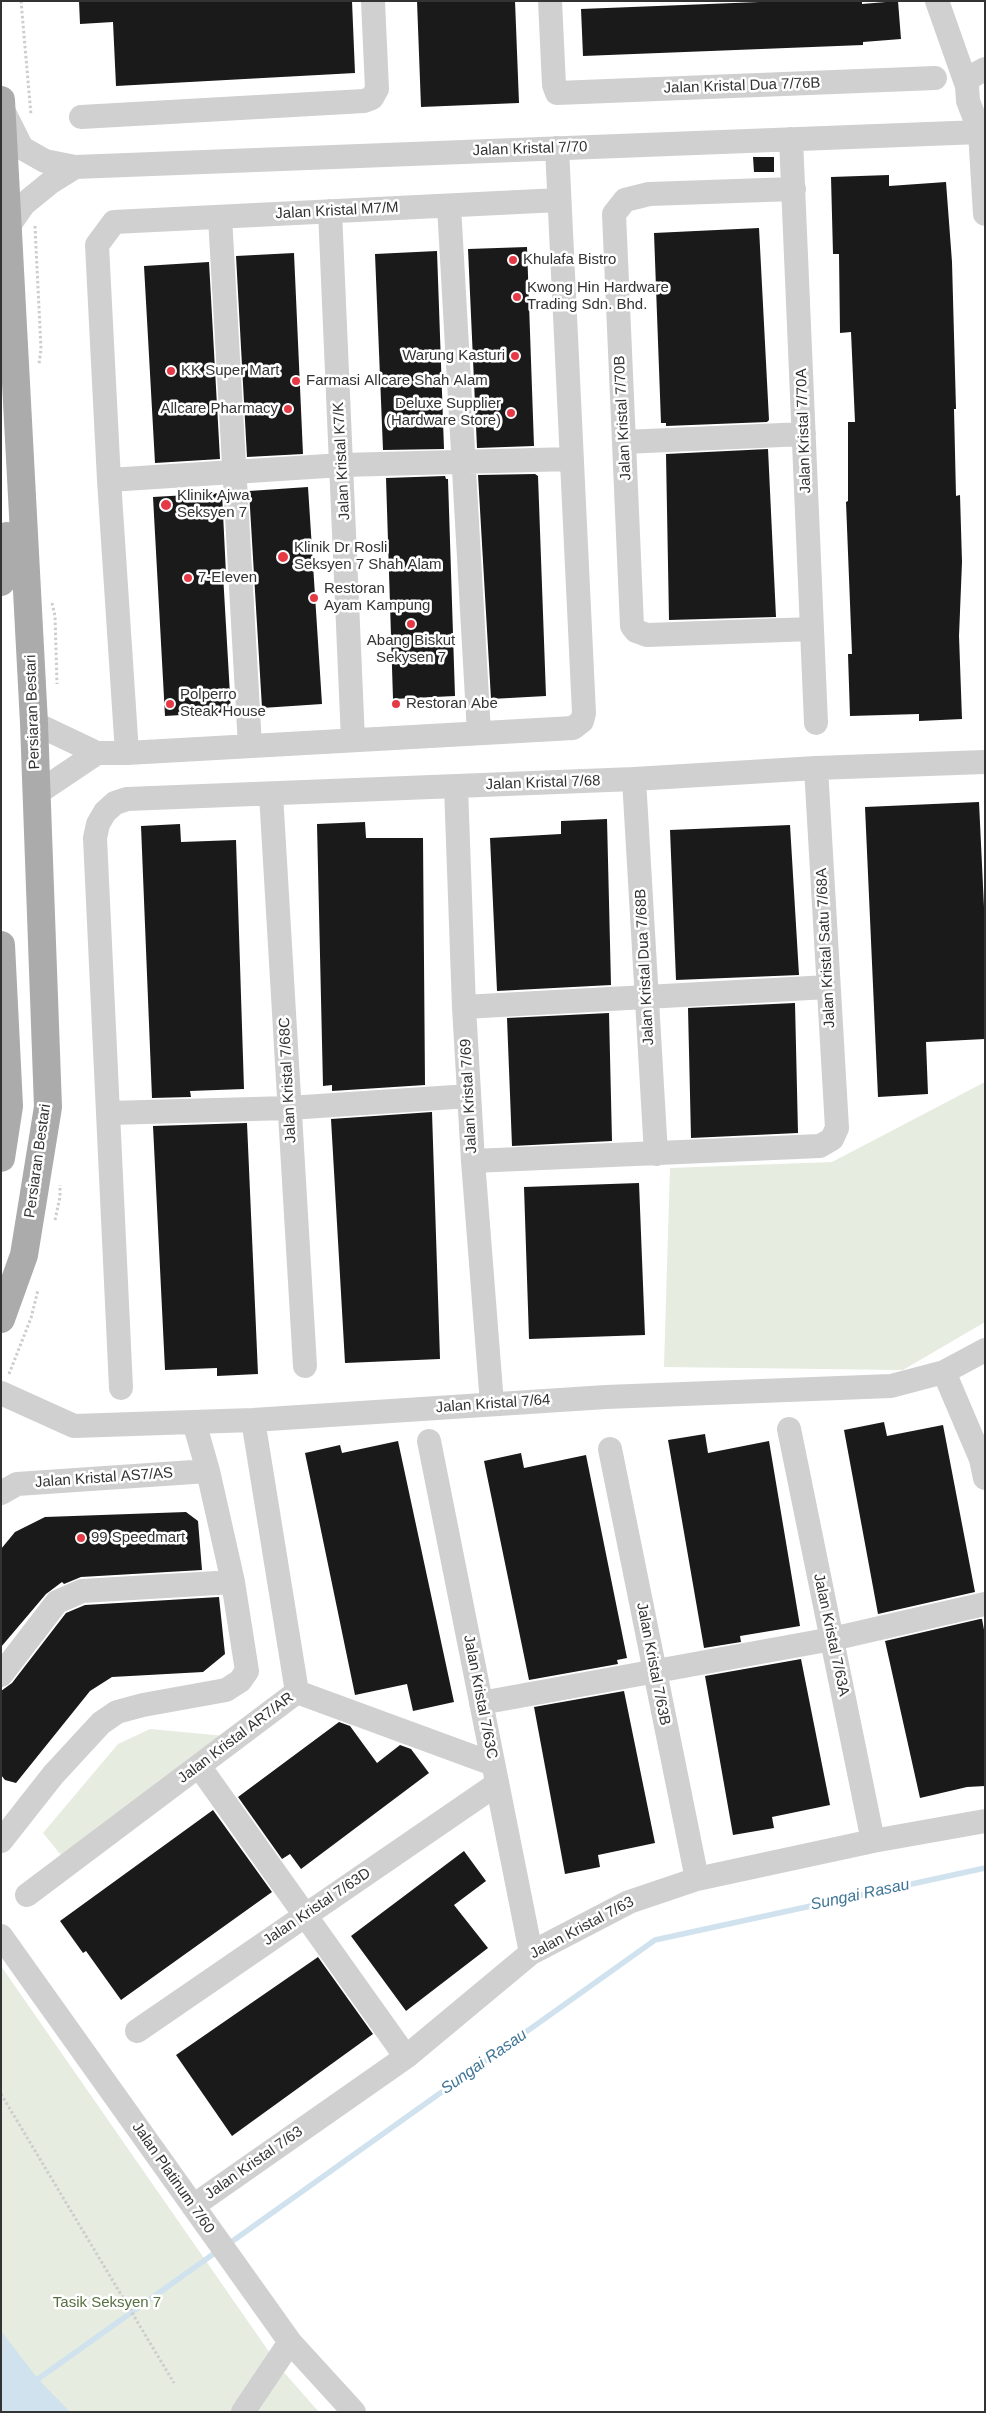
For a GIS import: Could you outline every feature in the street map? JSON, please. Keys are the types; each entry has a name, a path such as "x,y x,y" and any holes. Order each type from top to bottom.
{"main road":[{"name":"Persiaran Bestari","path":"1,100 34,723 48,1106 24,1254 1,1319"},
{"path":"1,582 8,572 9,471 14,354"},
{"path":"1,945 8,1106 1,1158"}],"street":[{"path":"81,117 364,101 372,98 377,90 373,1"},
{"name":"Jalan Kristal Dua 7/76B","path":"550,1 554,86 557,93 935,78"},
{"path":"937,1 975,74 968,101 982,131 985,214"},
{"name":"Jalan Kristal 7/70","path":"2,106 22,148 44,161 75,167 982,131"},
{"name":"Jalan Kristal 7/70A","path":"791,139 816,723"},
{"path":"34,723 96,753 127,753 573,728 582,721 584,713 557,148"},
{"path":"8,227 24,204 51,182 75,167"},
{"name":"Jalan Kristal 7/70B","path":"794,189 649,194 625,200 614,214 632,626 647,635 812,629"},
{"name":"Jalan Kristal M7/M","path":"109,480 97,245 114,222 559,200"},
{"path":"449,206 479,733"},
{"name":"Jalan Kristal K7/K","path":"330,211 353,740"},
{"path":"220,217 250,746"},
{"path":"624,442 804,434"},
{"path":"127,753 109,480 342,465 572,458"},
{"path":"36,794 96,753"},
{"name":"Jalan Kristal 7/68","path":"109,1113 95,838 98,824 104,812 115,803 128,799 456,787 816,768 985,762"},
{"name":"Jalan Kristal Satu 7/68A","path":"656,1154 820,1146 832,1139 837,1128 816,768"},
{"name":"Jalan Kristal Dua 7/68B","path":"634,779 656,1154"},
{"name":"Jalan Kristal 7/69","path":"456,787 469,1096 492,1404"},
{"name":"Jalan Kristal 7/68C","path":"271,794 305,1366"},
{"path":"464,1007 828,987"},
{"path":"121,1388 109,1113 289,1108 469,1096"},
{"path":"473,1161 656,1154"},
{"name":"Jalan Kristal 7/64","path":"1,1393 74,1426 253,1420 606,1397 891,1386 944,1372 985,1350"},
{"path":"944,1372 981,1459 985,1478"},
{"name":"Jalan Kristal AR7/AR","path":"27,1895 297,1692 253,1420"},
{"path":"4,1831 86,1736 117,1712 144,1705 226,1690 240,1681 248,1671 233,1582 208,1471 194,1422"},
{"name":"Jalan Kristal 7/63A","path":"789,1428 873,1841"},
{"name":"Jalan Kristal 7/63C","path":"429,1441 531,1953"},
{"name":"Jalan Kristal 7/63B","path":"610,1449 697,1879"},
{"name":"Jalan Kristal AS7/AS","path":"1,1493 16,1484 208,1471"},
{"path":"1,1675 57,1602 82,1592 233,1582"},
{"path":"481,1702 832,1639 985,1604"},
{"path":"297,1692 495,1774"},
{"path":"199,1766 406,2057"},
{"name":"Jalan Kristal 7/63D","path":"137,2031 305,1915 495,1774"},
{"name":"Jalan Kristal 7/63","path":"193,2206 406,2057 531,1953 629,1902 697,1879 873,1841 985,1820"},
{"name":"Jalan Platinum 7/60","path":"1,1936 290,2342 354,2412"},
{"path":"243,2412 290,2342"}],"path":[{"path":"1,2094 174,2384"}],"green space":[{"path":"985,1082 985,1322 903,1370 664,1367 670,1168 832,1162"},
{"path":"150,1729 225,1736 65,1860 43,1833 118,1744"},
{"name":"Tasik Seksyen 7","path":"1,1966 281,2369 319,2412 1,2412"}],"water":[{"path":"1,2331 38,2379 70,2412 1,2412"}],"building":[{"path":"79,1 352,1 355,73 116,86 113,22 80,24"},
{"path":"417,1 515,1 519,103 421,107"},
{"path":"785,1 862,1 862,4 898,1 901,39 863,42 863,45 583,56 581,9"},
{"path":"753,157 774,157 774,172 754,172"},
{"path":"889,175 889,186 946,182 952,262 956,496 960,495 962,562 959,636 962,719 919,721 919,714 850,716 848,654 852,654 846,502 848,501 848,422 855,422 851,332 840,333 839,254 833,254 831,177"},
{"path":"759,228 769,420 767,422 666,426 666,423 661,423 654,233"},
{"path":"527,247 534,446 477,448 468,249"},
{"path":"437,251 444,449 383,450 375,254"},
{"path":"294,253 303,454 247,457 236,256"},
{"path":"209,262 220,459 155,463 144,266"},
{"path":"768,449 776,617 669,620 666,454"},
{"path":"535,474 538,476 546,696 491,699 478,475"},
{"path":"445,476 448,479 455,696 393,699 386,478"},
{"path":"308,487 322,704 262,708 249,491"},
{"path":"222,493 226,574 223,574 231,712 165,716 153,497"},
{"path":"979,802 985,928 985,1039 926,1042 928,1094 878,1097 865,807"},
{"path":"607,819 611,985 497,991 490,838 561,834 561,821"},
{"path":"365,822 366,838 423,838 425,1085 332,1091 332,1085 323,1086 317,824"},
{"path":"180,824 181,842 236,840 244,1089 190,1091 191,1097 152,1098 141,826"},
{"path":"790,825 799,975 676,980 670,830"},
{"path":"795,1003 798,1133 691,1138 688,1008"},
{"path":"609,1013 612,1141 512,1146 507,1018"},
{"path":"432,1112 440,1359 345,1363 331,1119"},
{"path":"247,1123 258,1374 217,1376 217,1368 165,1370 153,1126"},
{"path":"639,1183 645,1335 529,1339 524,1187"},
{"path":"884,1422 887,1436 943,1425 975,1592 878,1614 844,1430"},
{"path":"705,1434 708,1453 769,1441 800,1626 740,1636 741,1642 704,1648 668,1440"},
{"path":"398,1441 454,1702 413,1711 407,1684 355,1695 305,1453 340,1445 342,1453"},
{"path":"521,1453 524,1468 586,1455 627,1658 617,1660 618,1664 529,1680 484,1461"},
{"path":"186,1512 198,1521 202,1570 81,1577 64,1584 62,1582 46,1594 1,1647 1,1549 15,1532 45,1517"},
{"path":"219,1597 225,1654 203,1672 112,1677 90,1691 16,1783 5,1780 1,1775 1,1691 12,1683 66,1613 85,1605"},
{"path":"982,1619 985,1635 985,1786 967,1787 920,1798 885,1641"},
{"path":"801,1659 830,1805 772,1817 774,1828 733,1835 705,1676"},
{"path":"624,1691 655,1843 598,1855 600,1867 565,1874 534,1707"},
{"path":"339,1722 350,1726 377,1763 400,1745 411,1749 429,1773 301,1869 290,1854 282,1859 238,1797"},
{"path":"213,1810 272,1892 121,2000 86,1951 83,1953 60,1921"},
{"path":"464,1851 486,1881 454,1905 488,1948 406,2011 351,1936"},
{"path":"318,1957 373,2034 232,2136 176,2055"}],"waterway":[{"name":"Sungai Rasau","path":"227,2245 655,1940 985,1868"},
{"name":"Sungai Rasau","path":"38,2379 219,2250"}],"place":[{"name":"Khulafa Bistro","path":"513,260"},
{"name":"Kwong Hin Hardware Trading Sdn. Bhd.","path":"517,297"},
{"name":"Warung Kasturi","path":"515,356"},
{"name":"KK Super Mart","path":"171,371"},
{"name":"Farmasi Allcare Shah Alam","path":"296,381"},
{"name":"Allcare Pharmacy","path":"288,409"},
{"name":"Deluxe Supplier (Hardware Store)","path":"511,413"},
{"name":"Klinik Ajwa Seksyen 7","path":"166,505"},
{"name":"Klinik Dr Rosli Seksyen 7 Shah Alam","path":"283,557"},
{"name":"7-Eleven","path":"188,578"},
{"name":"Restoran Ayam Kampung","path":"314,598"},
{"name":"Abang Biskut Sekysen 7","path":"411,624"},
{"name":"Polperro Steak House","path":"170,704"},
{"name":"Restoran Abe","path":"396,704"},
{"name":"99 Speedmart","path":"81,1538"}]}
